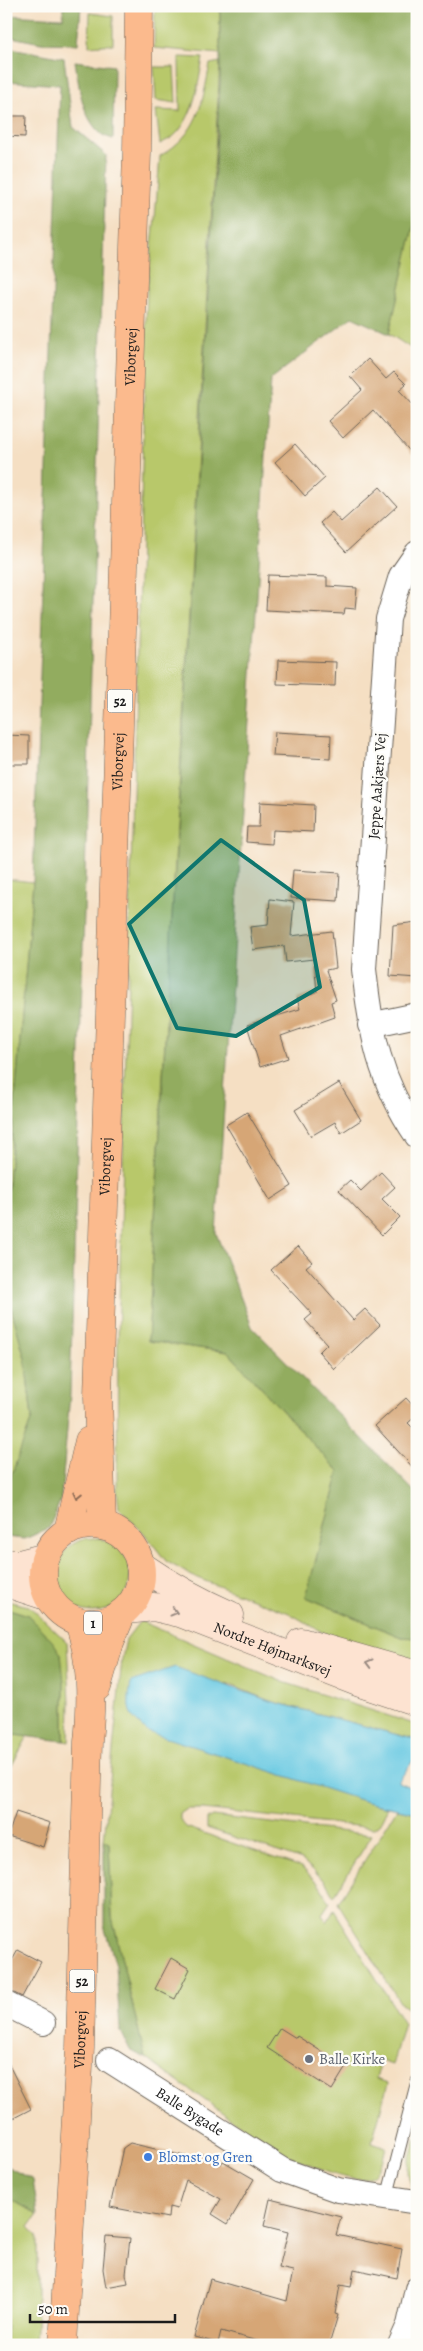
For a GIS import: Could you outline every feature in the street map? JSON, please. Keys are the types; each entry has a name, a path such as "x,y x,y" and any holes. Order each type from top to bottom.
{"main road":[{"name":"Viborgvej","path":"102,1526 98,1396 136,162 139,6"},
{"name":"Viborgvej","path":"68,1531 98,1396"},
{"path":"49,1597 44,1585 43,1571 46,1557 54,1542 68,1531 90,1525 102,1526 114,1531 134,1549 140,1565"},
{"name":"1","path":"49,1597 60,1611 79,1622 106,1622 124,1612 139,1589 140,1565"},
{"name":"Viborgvej","path":"63,2345 80,2048 88,1742 92,1703 110,1642 124,1612"},
{"name":"Viborgvej","path":"79,1622 87,1646 92,1703"}],"street":[{"name":"Jeppe Aakjærs Vej","path":"417,553 401,576 388,619 364,969 370,1025 384,1073 401,1113 417,1136"},
{"path":"370,1025 417,1015"},
{"path":"6,1564 19,1564 46,1557"},
{"name":"Nordre Højmarksvej","path":"140,1565 164,1581 204,1603 273,1632 332,1652 417,1674"},
{"name":"1","path":"6,1583 49,1597"},
{"name":"Nordre Højmarksvej","path":"124,1612 154,1607 180,1613 360,1683 417,1702"},
{"path":"6,2004 43,2023"},
{"name":"Balle Bygade","path":"109,2060 282,2170 338,2190 417,2202"},
{"path":"400,2345 409,2325 417,2289"}],"lane":[{"path":"387,2197 417,2081"}],"highlighted area":[{"path":"221,840 304,900 320,987 236,1036 177,1028 129,924"}],"green space":[{"path":"63,6 81,6 78,44 41,43 6,36 6,15 63,18"},
{"path":"155,6 220,6 220,54 154,48"},
{"path":"220,6 413,6 417,25 417,214 389,334 352,317 271,379 216,1233 252,1327 417,1494 417,1638 401,1637 306,1597 339,1472 228,1352 148,1341 220,82"},
{"path":"90,13 113,16 113,44 89,46"},
{"path":"6,47 64,58 73,127 106,155 70,1394 61,1499 49,1528 25,1539 6,1537 6,1490 32,1418 25,1358 6,1290 6,1209 33,882 60,85 6,81"},
{"path":"179,57 203,58 197,88 192,107 183,125 177,133 160,144 156,110 180,111"},
{"path":"75,61 114,66 113,139 100,133 88,117 82,99"},
{"path":"220,62 148,1341 228,1352 339,1472 306,1597 401,1637 417,1638 417,1663 334,1639 289,1613 192,1576 166,1561 144,1533 119,1509 117,1491 118,1341 147,289 160,156 183,138 191,127 201,105 210,64"},
{"path":"154,67 174,67 176,103 156,100"},
{"path":"417,214 417,352 389,334"},
{"path":"6,879 33,882 6,1209"},
{"path":"6,1290 25,1358 32,1418 7,1490"},
{"path":"93,1538 107,1541 119,1549 127,1561 130,1575 127,1589 119,1601 107,1609 93,1612 79,1609 67,1601 59,1589 56,1575 59,1561 67,1549 79,1541"},
{"path":"6,1601 29,1606 67,1642 70,1702 69,1742 64,1741 64,1682 28,1615 6,1608"},
{"path":"6,1608 28,1615 53,1642 61,1654 64,1682 64,1741 6,1734"},
{"path":"140,1621 283,1682 417,1725 417,1740 270,1701 226,1683 370,1803 388,1807 380,1823 374,1828 203,1809 187,1809 180,1814 180,1820 186,1827 301,1867 318,1883 330,1902 322,1914 327,1922 334,1910 404,2023 392,2065 381,2061 376,2079 388,2083 372,2142 386,2147 379,2169 371,2176 359,2179 332,2174 281,2154 145,2058 112,1917 109,1844 104,1841 122,1659 126,1639"},
{"path":"6,1734 28,1736 6,1776"},
{"path":"397,1809 417,1813 417,1975 408,2009 401,2004 338,1903"},
{"path":"212,1816 372,1835 334,1896 325,1881 302,1860 207,1828 207,1819"},
{"path":"104,1841 109,1843 112,1917 145,2058 130,2050 120,2029 116,1966 104,1926"},
{"path":"416,2138 417,2192 409,2180 408,2173 409,2159"},
{"path":"6,2166 33,2180 38,2215 6,2196"},
{"path":"6,2196 38,2215 29,2227 37,2236 35,2345 6,2345"}],"water":[{"path":"175,1667 270,1701 417,1740 417,1755 398,1782 412,1788 417,1779 417,1813 370,1803 148,1732 136,1720 130,1710 131,1682"}],"building":[{"path":"6,116 26,116 25,137 6,136"},
{"path":"368,359 386,379 394,372 406,384 399,390 417,409 417,459 373,410 343,438 328,421 362,390 350,376"},
{"path":"295,444 325,478 305,496 275,462"},
{"path":"380,487 397,506 346,552 320,523 332,512 341,522"},
{"path":"268,575 327,577 327,586 357,588 355,609 345,608 344,614 266,610"},
{"path":"278,660 336,662 335,686 277,684"},
{"path":"275,732 331,735 330,759 273,756"},
{"path":"6,735 29,736 29,764 6,764"},
{"path":"260,802 314,805 313,832 273,830 272,844 246,842 247,827 259,827"},
{"path":"293,870 340,873 338,901 291,898"},
{"path":"270,899 294,902 291,936 332,931 336,968 326,970 336,1000 331,1002 335,1017 281,1036 288,1058 260,1067 247,1025 300,1009 297,999 317,992 314,959 286,962 284,946 253,950 250,927 268,925"},
{"path":"417,922 417,978 390,976 393,925"},
{"path":"339,1083 361,1120 341,1133 335,1122 311,1136 295,1110"},
{"path":"247,1112 292,1186 270,1200 226,1125"},
{"path":"381,1172 395,1187 382,1199 400,1217 382,1235 339,1190 350,1180 361,1191"},
{"path":"298,1246 312,1262 306,1267 353,1320 365,1309 380,1325 334,1369 319,1352 327,1344 305,1320 312,1314 271,1270"},
{"path":"406,1398 417,1410 417,1415 408,1423 417,1432 417,1472 375,1426"},
{"path":"16,1812 50,1823 43,1847 8,1836"},
{"path":"18,1950 41,1962 22,1997 6,1989 6,1971"},
{"path":"171,1958 190,1969 175,1999 155,1989"},
{"name":"Balle Kirke","path":"280,2028 296,2038 297,2036 346,2067 332,2090 267,2048"},
{"path":"6,2059 31,2109 6,2122"},
{"path":"130,2143 197,2159 200,2153 221,2164 223,2161 254,2179 228,2224 212,2214 221,2199 186,2180 177,2209 169,2207 168,2218 110,2207 123,2148"},
{"path":"270,2199 341,2217 336,2235 402,2249 397,2278 354,2269 351,2287 340,2285 335,2314 338,2315 329,2345 272,2345 221,2331 218,2343 194,2337 210,2279 287,2301 293,2271 279,2268 288,2232 264,2226"},
{"path":"106,2236 130,2238 126,2274 128,2283 106,2287 103,2269"}],"place":[{"name":"Balle Kirke","path":"309,2059"},
{"name":"Blomst og Gren","path":"148,2157"}]}
